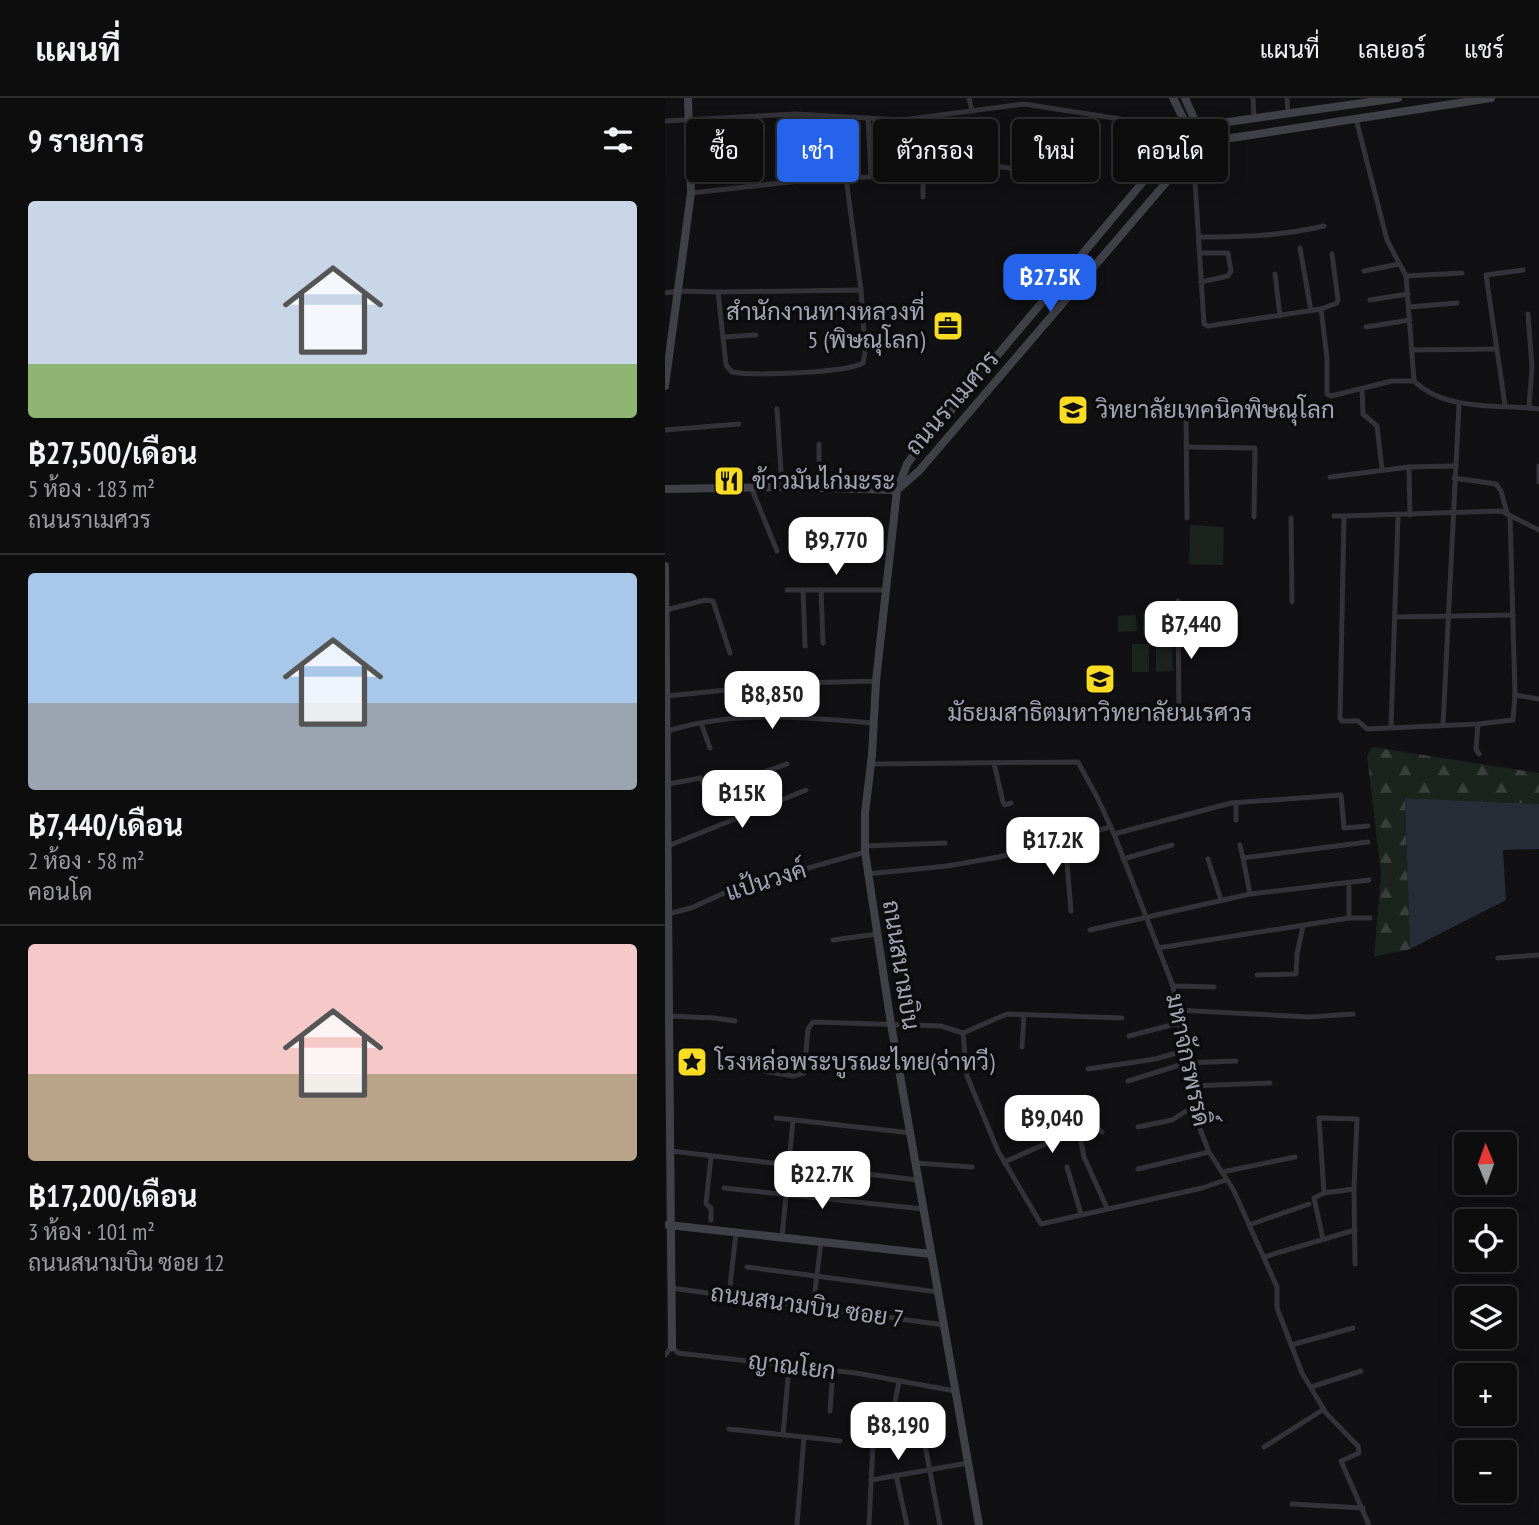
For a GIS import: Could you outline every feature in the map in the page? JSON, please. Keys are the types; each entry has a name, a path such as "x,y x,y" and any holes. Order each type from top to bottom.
{"street":[{"path":"688,98 690,119 795,114 902,120 1024,101 1138,119"},
{"path":"969,98 972,111"},
{"path":"991,98 992,108"},
{"path":"1173,98 1188,119"},
{"path":"1185,98 1192,119"},
{"path":"1253,98 1254,118"},
{"path":"1287,98 1288,114"},
{"path":"1228,122 1348,102 1398,98"},
{"path":"1228,142 1492,98"},
{"path":"859,177 871,177 868,118"},
{"path":"665,121 686,119"},
{"path":"1356,119 1387,240 1406,276 1414,382"},
{"path":"665,386 691,182"},
{"path":"691,193 805,182"},
{"path":"718,292 726,365 732,372 855,368 863,363 865,353 861,290 847,182"},
{"path":"923,182 923,197"},
{"name":"ถนนราเมศวร","path":"897,490 907,464 1143,182"},
{"path":"1145,182 1157,192"},
{"name":"ถนนราเมศวร","path":"897,490 919,471 1166,182"},
{"path":"1199,182 1204,324 1208,326 1280,316 1321,309 1337,303 1332,254"},
{"path":"1199,237 1289,234 1324,226"},
{"path":"1300,248 1311,311"},
{"path":"1200,253 1228,253 1231,271 1228,276 1201,282"},
{"path":"1364,271 1399,264"},
{"path":"1505,405 1486,275 1523,270"},
{"path":"1406,276 1462,273"},
{"path":"1275,274 1280,316"},
{"path":"665,293 861,290"},
{"path":"1370,300 1408,294"},
{"path":"1409,307 1457,303"},
{"path":"1321,309 1327,358 1327,394 1331,396 1392,381 1414,382 1422,389 1459,404 1539,409"},
{"path":"1528,314 1532,367 1529,407"},
{"path":"1366,327 1410,320"},
{"path":"723,337 756,335"},
{"path":"1412,350 1497,349"},
{"path":"973,383 986,393"},
{"path":"1362,390 1363,414 1377,426 1382,469"},
{"path":"1443,725 1459,404"},
{"path":"777,409 782,487"},
{"path":"1186,413 1187,519"},
{"path":"665,430 739,424"},
{"path":"819,444 819,488"},
{"path":"1188,447 1255,448 1254,517"},
{"path":"1330,477 1382,469 1454,466"},
{"path":"1539,466 1539,482"},
{"path":"1409,467 1410,515"},
{"path":"724,468 725,488"},
{"path":"1344,516 1342,721 1358,720 1364,729 1513,720 1515,695 1509,515 1496,484 1454,478"},
{"path":"665,489 782,487 897,490"},
{"path":"751,488 777,551"},
{"name":"ถนนสนามบิน","path":"897,490 876,681 865,813 865,849 891,1024 979,1525"},
{"path":"1334,516 1501,512 1539,530"},
{"path":"1391,727 1398,516"},
{"path":"1291,518 1292,602"},
{"path":"665,566 668,784 667,1084 671,1151 668,1225 671,1288 668,1329 672,1347 665,1355"},
{"path":"786,590 886,590"},
{"path":"803,590 805,646"},
{"path":"821,590 823,643"},
{"path":"666,610 705,600 713,601 730,653"},
{"path":"1178,601 1179,720"},
{"path":"1395,617 1513,615"},
{"path":"796,683 876,681"},
{"path":"667,696 776,685 777,717"},
{"path":"1515,695 1539,699"},
{"path":"666,732 701,723 777,717 873,723"},
{"path":"701,723 710,748"},
{"path":"1478,724 1476,749 1479,754"},
{"name":"มหาจักรพรรดิ์","path":"871,764 1078,762 1114,834 1173,986 1193,1107 1209,1152 1233,1189 1277,1287 1277,1308 1311,1387 1324,1409 1358,1446 1359,1452 1341,1461 1369,1525"},
{"path":"994,763 1003,802 1011,803"},
{"path":"707,792 787,764"},
{"path":"668,784 701,778 712,805"},
{"path":"667,840 806,790"},
{"path":"1114,834 1236,803 1341,795 1345,828 1368,826"},
{"path":"1236,803 1236,820"},
{"path":"867,874 947,866 999,857 1110,827"},
{"path":"1065,840 1071,911"},
{"path":"1243,858 1369,842"},
{"name":"แป้นวงค์","path":"667,920 731,890 865,849 945,843"},
{"path":"1123,859 1172,845"},
{"path":"1240,845 1251,894"},
{"path":"1208,859 1221,900"},
{"path":"1090,930 1251,894 1369,880"},
{"path":"1349,887 1349,918"},
{"path":"1158,948 1349,918 1370,918"},
{"path":"1257,975 1296,974 1303,926"},
{"path":"833,940 877,934"},
{"path":"1498,958 1539,956"},
{"path":"1173,986 1214,987"},
{"path":"1177,1010 1298,1017 1353,1014"},
{"path":"1022,1047 1024,1015"},
{"path":"764,1071 793,1076 804,1073 808,1029 813,1022 941,1026 963,1034 1000,1016 1122,1018"},
{"path":"667,1021 707,1017 735,1021"},
{"path":"1129,1036 1179,1023"},
{"path":"963,1034 967,1076 1004,1162 1041,1224 1202,1188 1226,1180"},
{"path":"1088,1069 1154,1059 1184,1051"},
{"path":"1128,1081 1186,1063 1236,1060"},
{"path":"1190,1086 1270,1083"},
{"path":"1138,1127 1172,1120 1193,1107"},
{"path":"1073,1111 1080,1129"},
{"path":"776,1118 911,1133"},
{"path":"1324,1193 1319,1118 1357,1119 1355,1264"},
{"path":"782,1238 793,1120"},
{"path":"1004,1162 1080,1129 1096,1127 1102,1132"},
{"path":"1080,1137 1084,1157 1107,1208"},
{"path":"671,1151 918,1180"},
{"path":"1138,1169 1209,1152"},
{"path":"711,1156 706,1203 711,1208 711,1220"},
{"path":"1222,1172 1295,1157"},
{"path":"915,1163 972,1167"},
{"path":"1067,1167 1081,1214"},
{"path":"837,1200 841,1171"},
{"path":"723,1188 923,1209"},
{"path":"1323,1239 1314,1198 1324,1193 1354,1189"},
{"path":"1249,1225 1309,1204"},
{"path":"668,1225 931,1254"},
{"path":"1263,1257 1355,1230"},
{"path":"730,1286 736,1233"},
{"path":"813,1307 821,1242"},
{"path":"747,1267 938,1292"},
{"name":"ถนนสนามบิน ซอย 7","path":"671,1288 944,1325"},
{"path":"1291,1345 1353,1328"},
{"name":"ญาณโยก","path":"672,1347 678,1353 833,1371 955,1391"},
{"path":"783,1435 789,1366"},
{"path":"830,1411 833,1371"},
{"path":"1311,1387 1361,1371"},
{"path":"891,1423 899,1381"},
{"path":"1264,1447 1324,1409"},
{"path":"869,1525 874,1423 877,1420 922,1429 940,1525"},
{"path":"729,1429 840,1441"},
{"path":"797,1525 804,1437"},
{"path":"871,1480 968,1463"},
{"path":"896,1475 907,1525"},
{"path":"1292,1504 1363,1508"}],"green space":[{"path":"1190,525 1224,527 1223,565 1189,564"},
{"path":"1143,613 1170,613 1170,634 1143,634"},
{"path":"1136,615 1137,631 1118,632 1118,616"},
{"path":"1156,643 1172,643 1173,671 1156,672"},
{"path":"1132,644 1149,644 1149,672 1132,672"},
{"path":"1372,747 1539,773 1539,804 1405,798 1410,949 1374,957 1381,874 1367,755"}],"shaded area":[{"path":"1405,798 1539,804 1539,849 1503,850 1506,900 1410,949"}],"place":[{"name":"สำนักงานทางหลวงที่ 5 (พิษณุโลก)","path":"948,326"},
{"name":"วิทยาลัยเทคนิคพิษณุโลก","path":"1073,410"},
{"name":"ข้าวมันไก่มะระ","path":"729,481"},
{"name":"มัธยมสาธิตมหาวิทยาลัยนเรศวร","path":"1100,679"},
{"name":"โรงหล่อพระบูรณะไทย(จ่าทวี)","path":"692,1062"}]}
